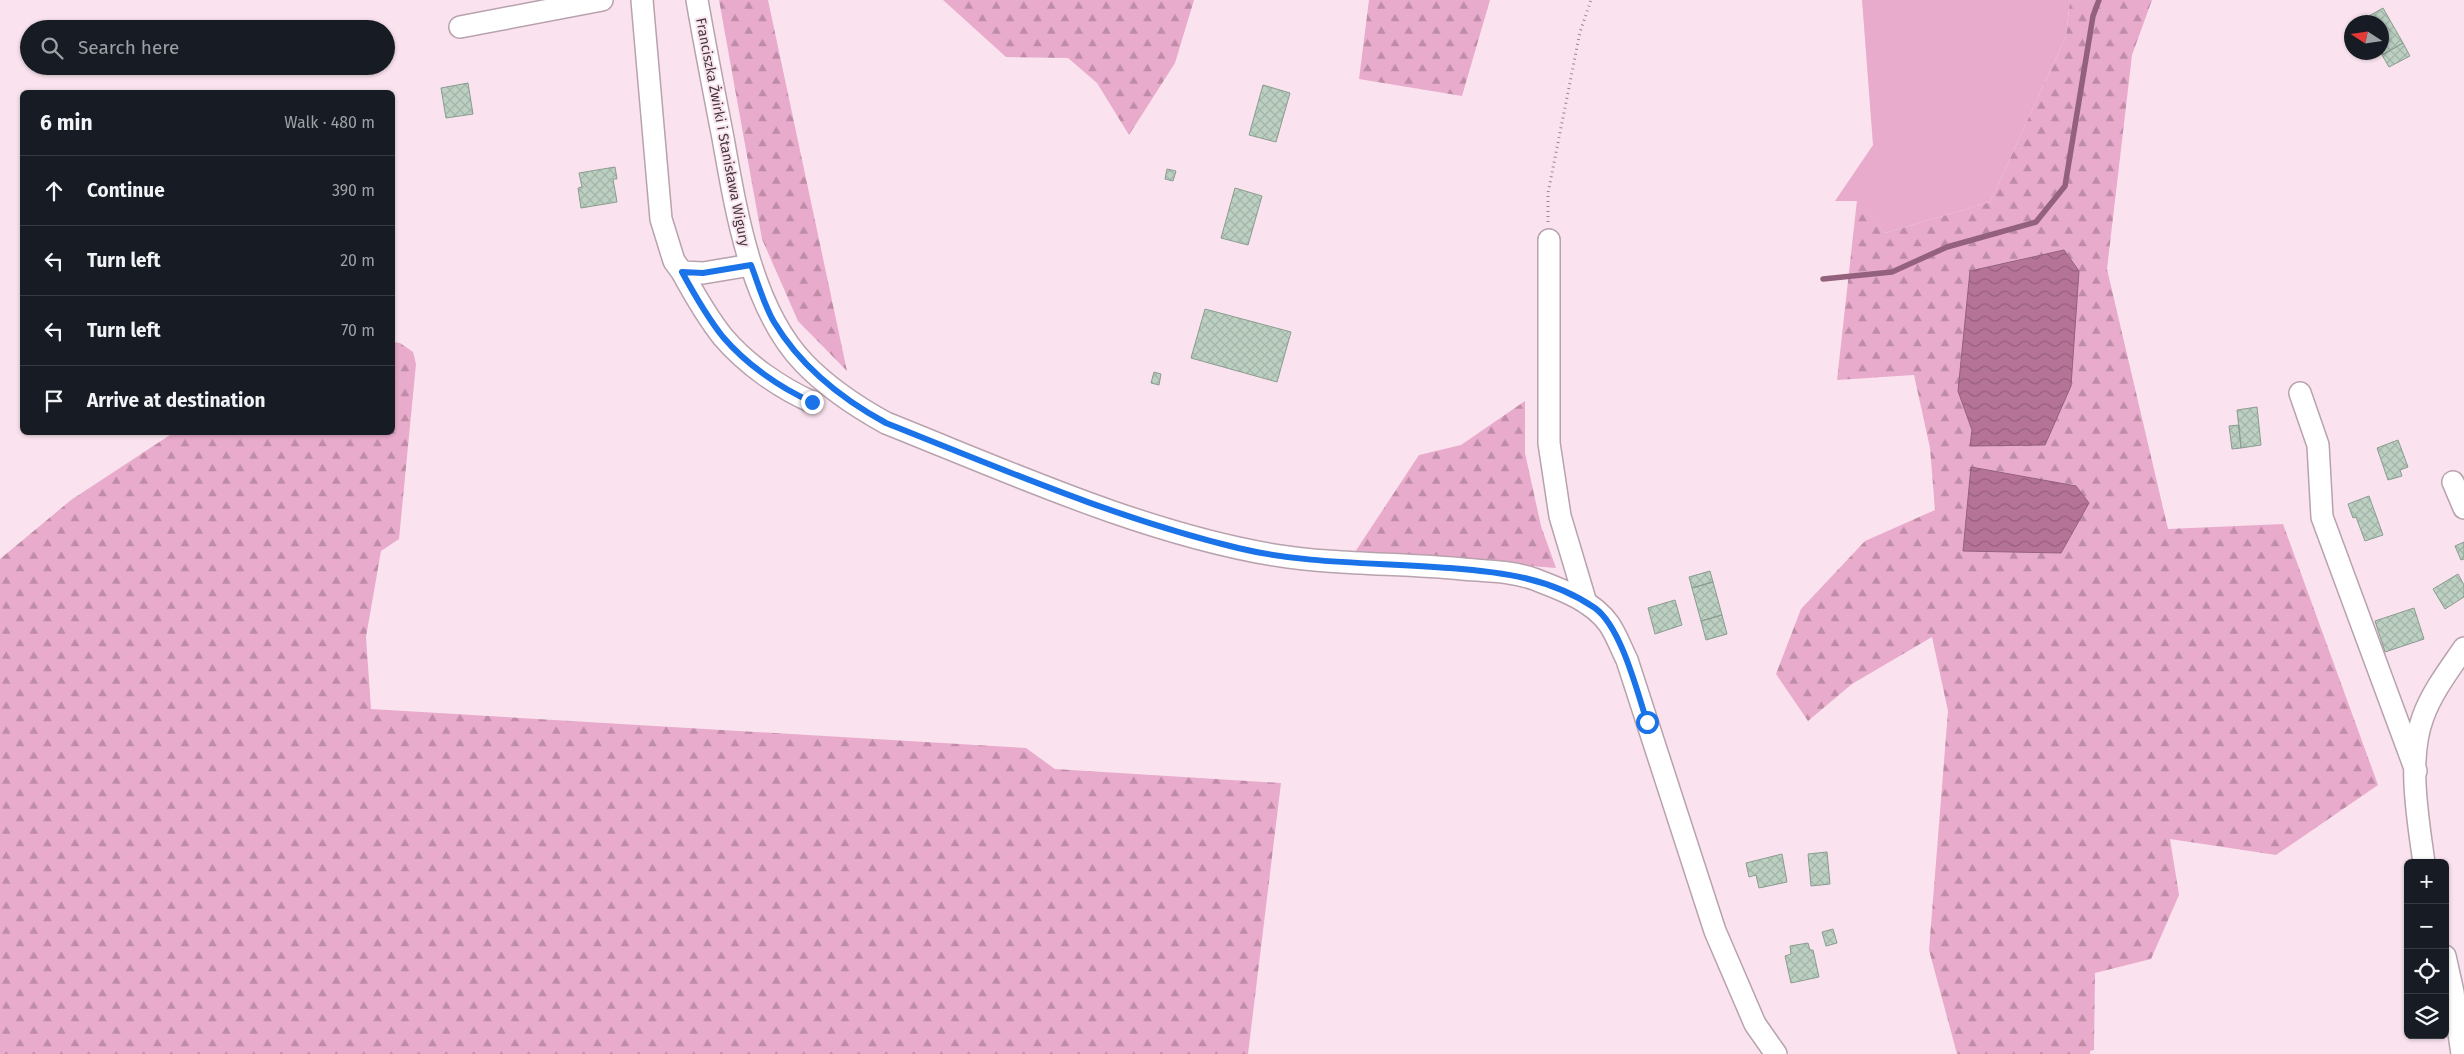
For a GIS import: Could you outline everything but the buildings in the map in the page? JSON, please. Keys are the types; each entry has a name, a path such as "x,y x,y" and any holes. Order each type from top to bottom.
{"street":[{"path":"460,26 602,0"},
{"path":"642,0 661,219 674,261 723,337 757,368 792,393 812,402"},
{"name":"Franciszka Żwirki i Stanisława Wigury","path":"697,0 739,224 751,265 773,320 802,362 825,383 854,404 886,423 1097,505 1166,528 1239,548 1304,560 1493,572 1531,578 1568,593 1597,610 1610,625 1627,660 1716,931 1755,1024 1776,1054"},
{"path":"1548,240 1549,443 1560,516 1586,603"},
{"name":"Franciszka Żwirki i Stanisława Wigury","path":"682,272 703,273 751,265"},
{"path":"2300,393 2318,445 2322,516 2416,771"},
{"path":"2453,482 2464,508"},
{"path":"2424,859 2415,790 2422,720 2440,683 2464,648"},
{"path":"2449,974 2462,1054"}],"path":[{"path":"1548,240 1548,193 1580,32 1591,0"}],"green space":[{"path":"719,0 768,0 847,371 798,321 762,239"},
{"path":"943,0 1194,0 1175,63 1129,135 1097,83 1068,58 1006,57"},
{"path":"1369,0 1490,0 1462,96 1359,79"},
{"path":"1862,0 2070,0 2066,36 1990,202 1885,233 1857,201 1835,201 1873,145"},
{"path":"2070,0 2152,0 2132,55 2107,269 2168,529 2283,524 2378,785 2276,855 2170,839 2179,895 2151,959 2095,973 2094,1050 2090,1051 2090,1054 1957,1054 1929,950 1948,711 1932,637 1852,684 1808,721 1776,674 1801,609 1865,541 1935,510 1930,448 1914,375 1837,380 1857,200 1885,233 1990,202 2066,36"},
{"path":"395,342 400,343 413,352 416,364 399,539 381,551 366,637 371,709 1026,748 1055,769 1281,783 1248,1054 0,1054 0,559 71,500 170,435 395,435"},
{"path":"1525,401 1525,453 1541,526 1556,568 1355,552 1419,455 1461,445"}],"water":[{"path":"2064,250 2079,271 2071,386 2045,445 1970,446 1972,430 1958,391 1970,271"},
{"path":"1971,467 2076,486 2089,503 2061,553 1963,551"}],"waterway":[{"path":"1823,279 1892,272 1947,247 2036,222 2065,186 2093,16 2099,0"}],"route":[{"path":"812,402 792,393 757,368 723,337 682,272 703,273 751,265 773,320 802,362 825,383 862,409 886,423 1097,505 1166,528 1239,548 1273,555 1304,560 1365,562 1493,572 1531,578 1568,593 1597,610 1610,625 1627,660 1647,722"}]}
